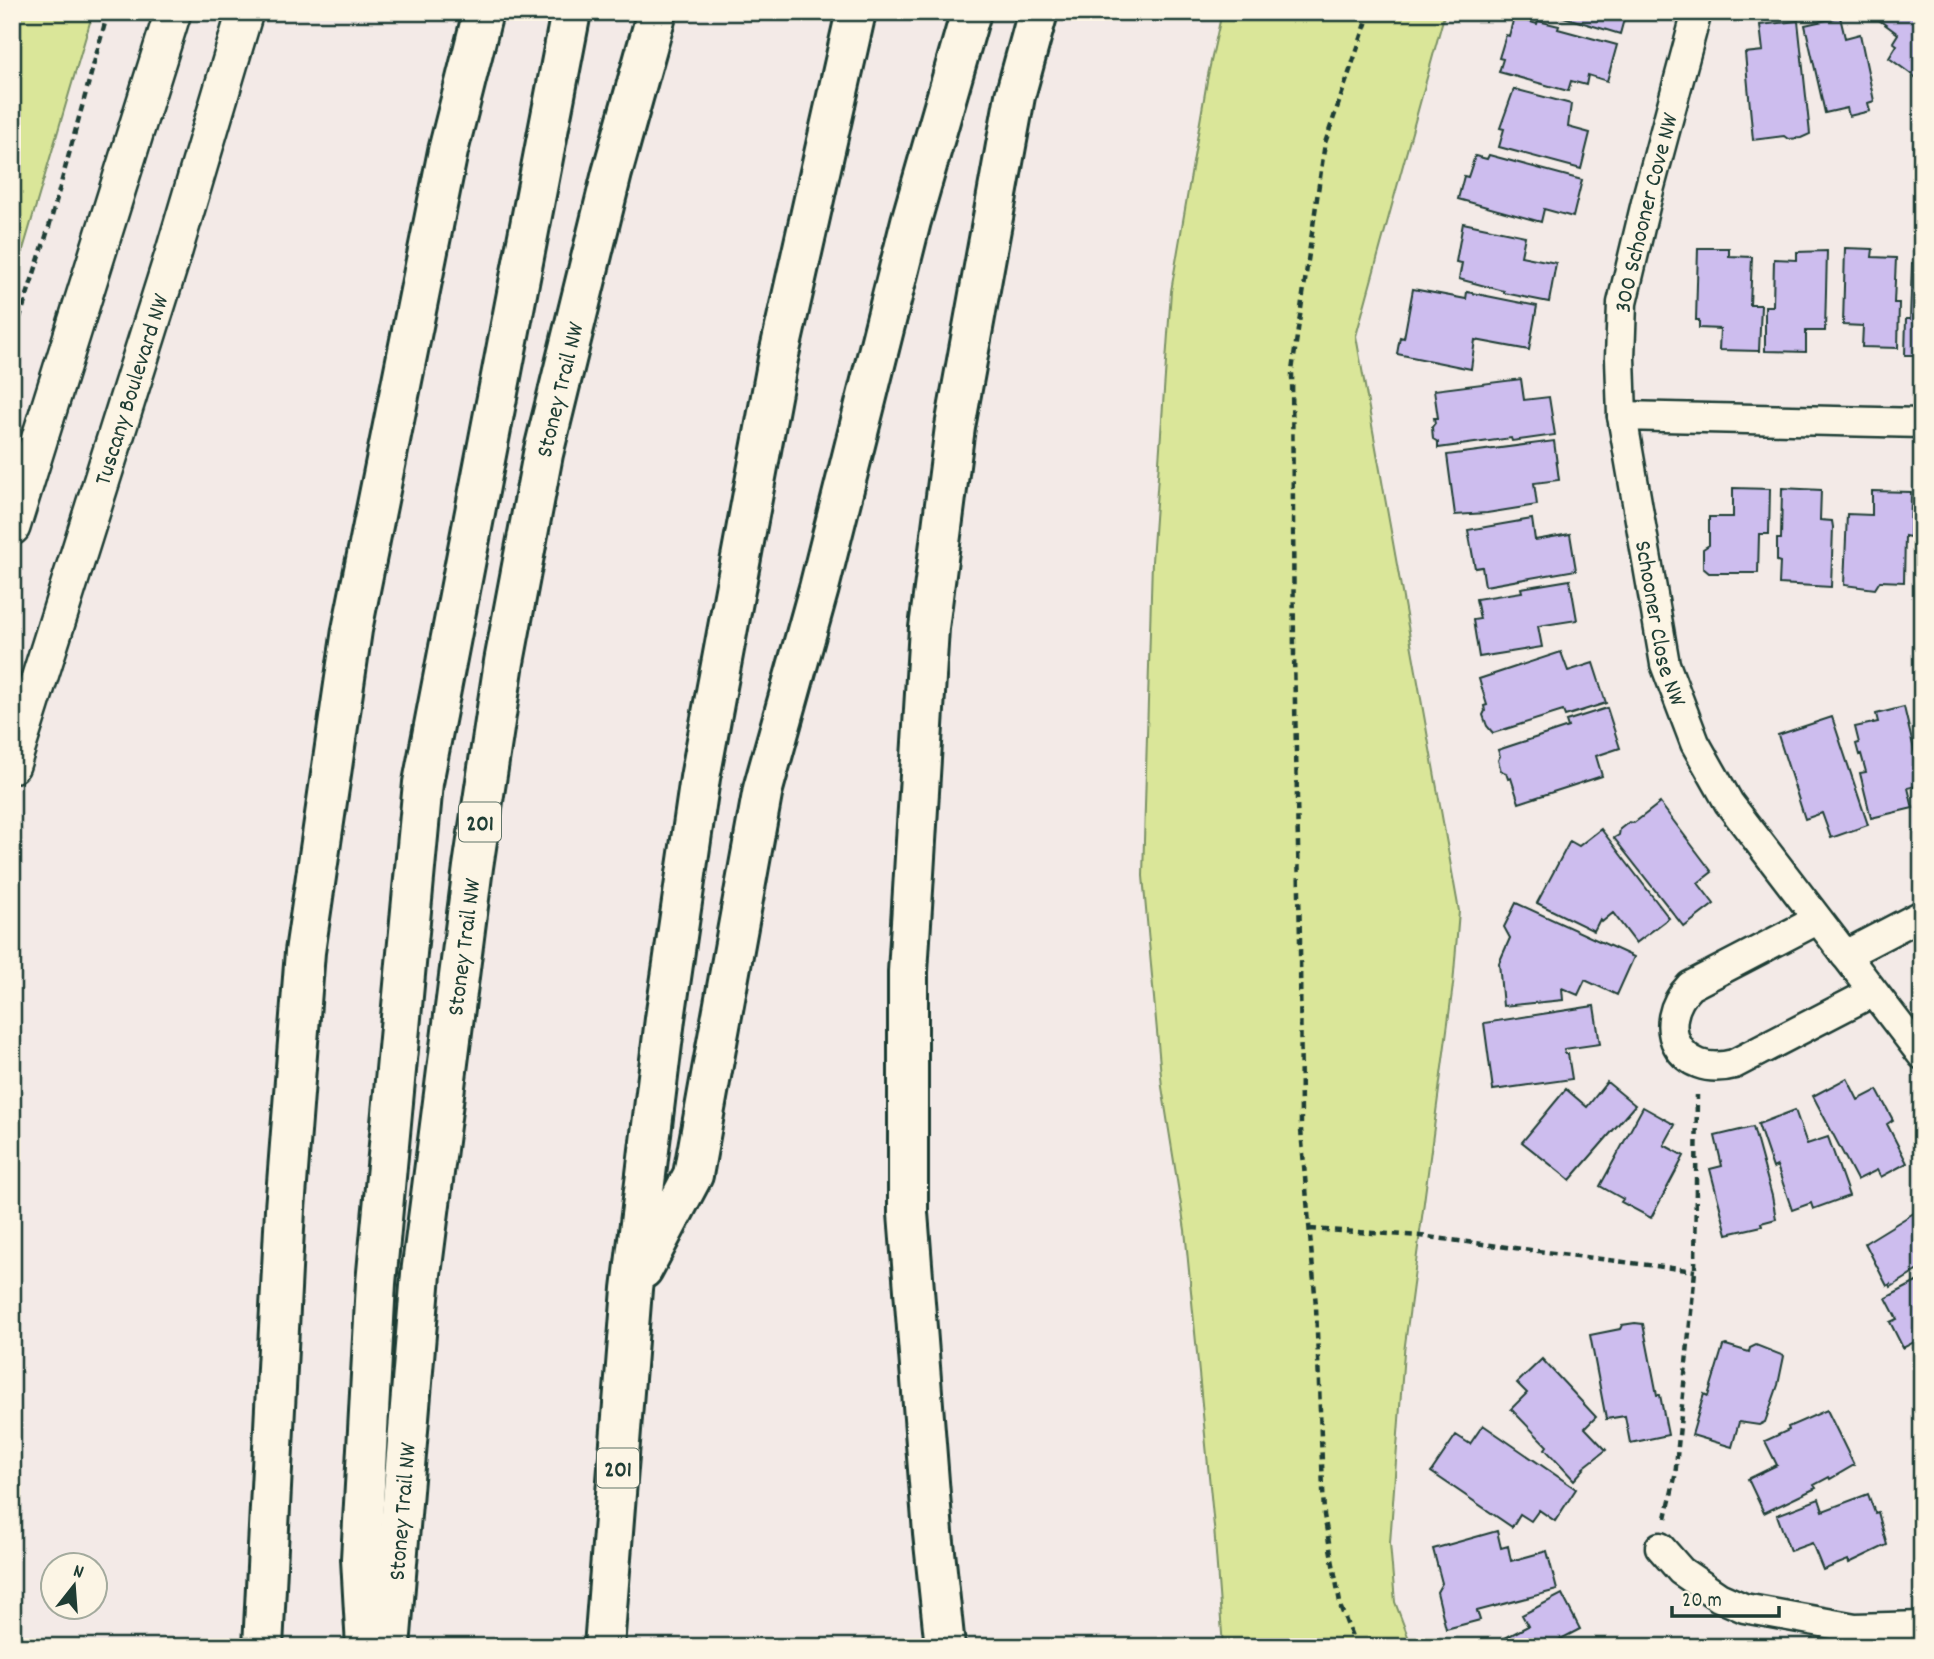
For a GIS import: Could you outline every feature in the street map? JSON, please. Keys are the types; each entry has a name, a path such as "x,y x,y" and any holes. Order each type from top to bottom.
{"highway":[{"path":"262,1647 285,1209 305,952 352,630 448,151 483,12"},
{"path":"366,1647 361,1559 376,1283 422,783 571,12"},
{"name":"Stoney Trail NW","path":"390,1647 421,1274 473,867 504,662 543,454 612,173 657,12"},
{"name":"201","path":"604,1647 632,1289 665,1019 701,778 778,359 856,12"},
{"path":"632,1289 693,1175 763,789 818,588 911,221 971,12"},
{"path":"945,1647 933,1533 908,1213 909,958 929,628 955,427 1015,96 1038,12"}],"street":[{"path":"12,527 173,12"},
{"name":"Tuscany Boulevard NW","path":"12,765 245,12"},
{"name":"300 Schooner Cove NW","path":"1622,416 1622,303 1697,12"},
{"path":"1622,416 1922,423"},
{"name":"Schooner Close NW","path":"1622,416 1665,664 1695,743 1729,803 1922,1055"},
{"path":"1845,955 1922,915"},
{"path":"1817,920 1690,986 1679,997 1673,1011 1671,1027 1676,1042 1685,1055 1698,1064 1722,1068 1734,1064 1873,992"},
{"path":"1660,1546 1681,1572 1719,1597 1744,1608 1855,1628 1922,1626"}],"path":[{"path":"12,342 49,228 108,12"},
{"path":"1356,1647 1341,1608 1324,1515 1316,1306 1301,1130 1292,371 1325,143 1370,12"},
{"path":"1660,1546 1675,1477 1695,1271 1698,1064"},
{"path":"1310,1229 1420,1236 1695,1271"}],"green space":[{"path":"12,12 93,12 12,287"},
{"path":"1222,12 1445,12 1356,336 1459,911 1453,985 1404,1352 1390,1543 1395,1602 1412,1647 1223,1647 1185,1230 1162,1087 1143,876 1152,561 1171,291 1208,75"}],"building":[{"path":"1547,12 1626,12 1620,34"},
{"path":"1879,12 1922,12 1922,82 1889,58 1897,45 1893,42 1898,34 1875,17"},
{"path":"1514,17 1537,24 1538,21 1559,26 1558,29 1617,45 1607,81 1588,75 1586,85 1571,81 1568,91 1499,72 1503,59 1499,58"},
{"path":"1840,17 1845,38 1860,34 1874,101 1868,103 1870,111 1849,116 1847,108 1825,113 1805,25"},
{"path":"1798,21 1810,134 1801,138 1788,139 1784,136 1753,140 1745,53 1763,51 1760,25"},
{"path":"1514,89 1571,104 1568,127 1590,133 1581,169 1499,147 1504,129 1500,128"},
{"path":"1489,155 1582,180 1573,217 1544,209 1541,222 1458,199 1464,176 1468,177 1475,156 1487,159"},
{"path":"1463,223 1525,236 1521,256 1556,263 1549,302 1504,293 1459,279 1462,263 1456,262"},
{"path":"1698,248 1729,248 1729,256 1752,257 1750,305 1761,305 1759,351 1719,350 1720,329 1699,328 1699,320 1696,320"},
{"path":"1845,248 1873,249 1872,257 1896,258 1894,303 1899,303 1898,348 1862,347 1863,326 1843,325"},
{"path":"1827,251 1825,331 1806,331 1806,352 1765,351 1765,306 1773,306 1774,259 1797,260 1797,252"},
{"path":"1912,263 1922,263 1922,355 1905,355 1906,319 1910,319"},
{"path":"1413,289 1466,299 1467,292 1537,306 1529,350 1475,340 1471,369 1397,354 1400,337 1404,338"},
{"path":"1521,379 1524,400 1549,397 1555,435 1438,448 1438,442 1433,439 1432,427 1434,418 1438,418 1434,390"},
{"path":"1554,441 1559,480 1534,483 1537,505 1455,515 1447,455"},
{"path":"1733,488 1770,489 1769,534 1759,534 1758,573 1709,573 1703,568 1703,549 1709,545 1709,517 1733,517"},
{"path":"1782,488 1821,490 1820,520 1832,521 1833,527 1831,587 1779,584 1777,539 1781,539"},
{"path":"1872,491 1911,492 1910,537 1905,536 1904,582 1880,581 1875,589 1844,585 1847,514 1872,515"},
{"path":"1922,492 1922,589 1919,588"},
{"path":"1532,519 1535,540 1570,534 1576,570 1485,586 1482,567 1475,568 1468,530"},
{"path":"1570,580 1577,620 1538,626 1542,647 1479,657 1473,620 1480,619 1476,599 1522,592 1521,588"},
{"path":"1561,652 1568,671 1593,663 1606,703 1565,716 1563,711 1493,733 1483,715 1484,706 1487,705 1479,679"},
{"path":"1904,707 1920,785 1908,788 1913,808 1871,818 1860,773 1866,772 1856,744 1859,743 1855,727 1878,722 1876,714"},
{"path":"1607,708 1620,748 1596,756 1602,776 1519,803 1511,778 1508,779 1506,773 1501,771 1498,750 1568,727 1566,721"},
{"path":"1832,717 1868,825 1831,838 1822,813 1805,819 1778,735"},
{"path":"1660,803 1712,872 1698,883 1714,904 1684,927 1614,838 1629,822 1634,823"},
{"path":"1601,829 1669,918 1636,943 1613,913 1602,922 1600,919 1594,931 1537,903 1570,841 1579,846"},
{"path":"1516,903 1634,957 1617,995 1585,980 1578,995 1562,988 1563,1000 1503,1006 1499,963 1510,938 1504,927"},
{"path":"1594,1006 1600,1044 1564,1049 1565,1054 1568,1054 1572,1079 1493,1090 1484,1023"},
{"path":"1847,1078 1858,1100 1877,1090 1893,1120 1887,1124 1907,1163 1881,1177 1877,1170 1857,1180 1813,1096"},
{"path":"1607,1082 1635,1105 1570,1180 1522,1142 1566,1089 1587,1107"},
{"path":"1643,1107 1675,1125 1664,1145 1684,1156 1651,1218 1621,1202 1623,1199 1600,1186"},
{"path":"1795,1110 1807,1144 1828,1137 1849,1196 1813,1209 1811,1203 1792,1210 1777,1166 1773,1168 1758,1124"},
{"path":"1753,1127 1776,1219 1761,1223 1762,1226 1727,1234 1710,1169 1722,1166 1715,1136"},
{"path":"1922,1208 1922,1268 1891,1287 1890,1284 1887,1286 1865,1243"},
{"path":"1922,1279 1922,1338 1903,1348 1890,1322 1897,1319 1886,1298"},
{"path":"1635,1323 1643,1324 1668,1435 1630,1443 1625,1416 1606,1419 1590,1335"},
{"path":"1756,1345 1784,1356 1778,1385 1765,1422 1759,1425 1739,1422 1732,1447 1692,1435 1704,1394 1708,1396 1723,1346 1749,1352 1750,1348"},
{"path":"1542,1359 1596,1417 1585,1428 1606,1450 1583,1468 1574,1480 1545,1449 1547,1446 1511,1409 1527,1393 1517,1383"},
{"path":"1827,1410 1854,1465 1814,1485 1816,1488 1764,1513 1748,1479 1777,1465 1765,1441 1789,1430 1788,1427"},
{"path":"1483,1425 1576,1489 1555,1521 1539,1510 1531,1521 1520,1514 1512,1527 1431,1472 1456,1435 1470,1444"},
{"path":"1868,1494 1875,1513 1878,1512 1887,1545 1849,1563 1848,1560 1823,1570 1812,1543 1790,1551 1777,1515 1819,1499 1823,1511"},
{"path":"1497,1531 1501,1548 1508,1546 1511,1561 1547,1551 1557,1590 1477,1611 1480,1620 1446,1629 1437,1592 1442,1583 1433,1549"},
{"path":"1562,1594 1580,1629 1553,1643 1555,1647 1488,1647 1528,1626 1522,1615"}]}
